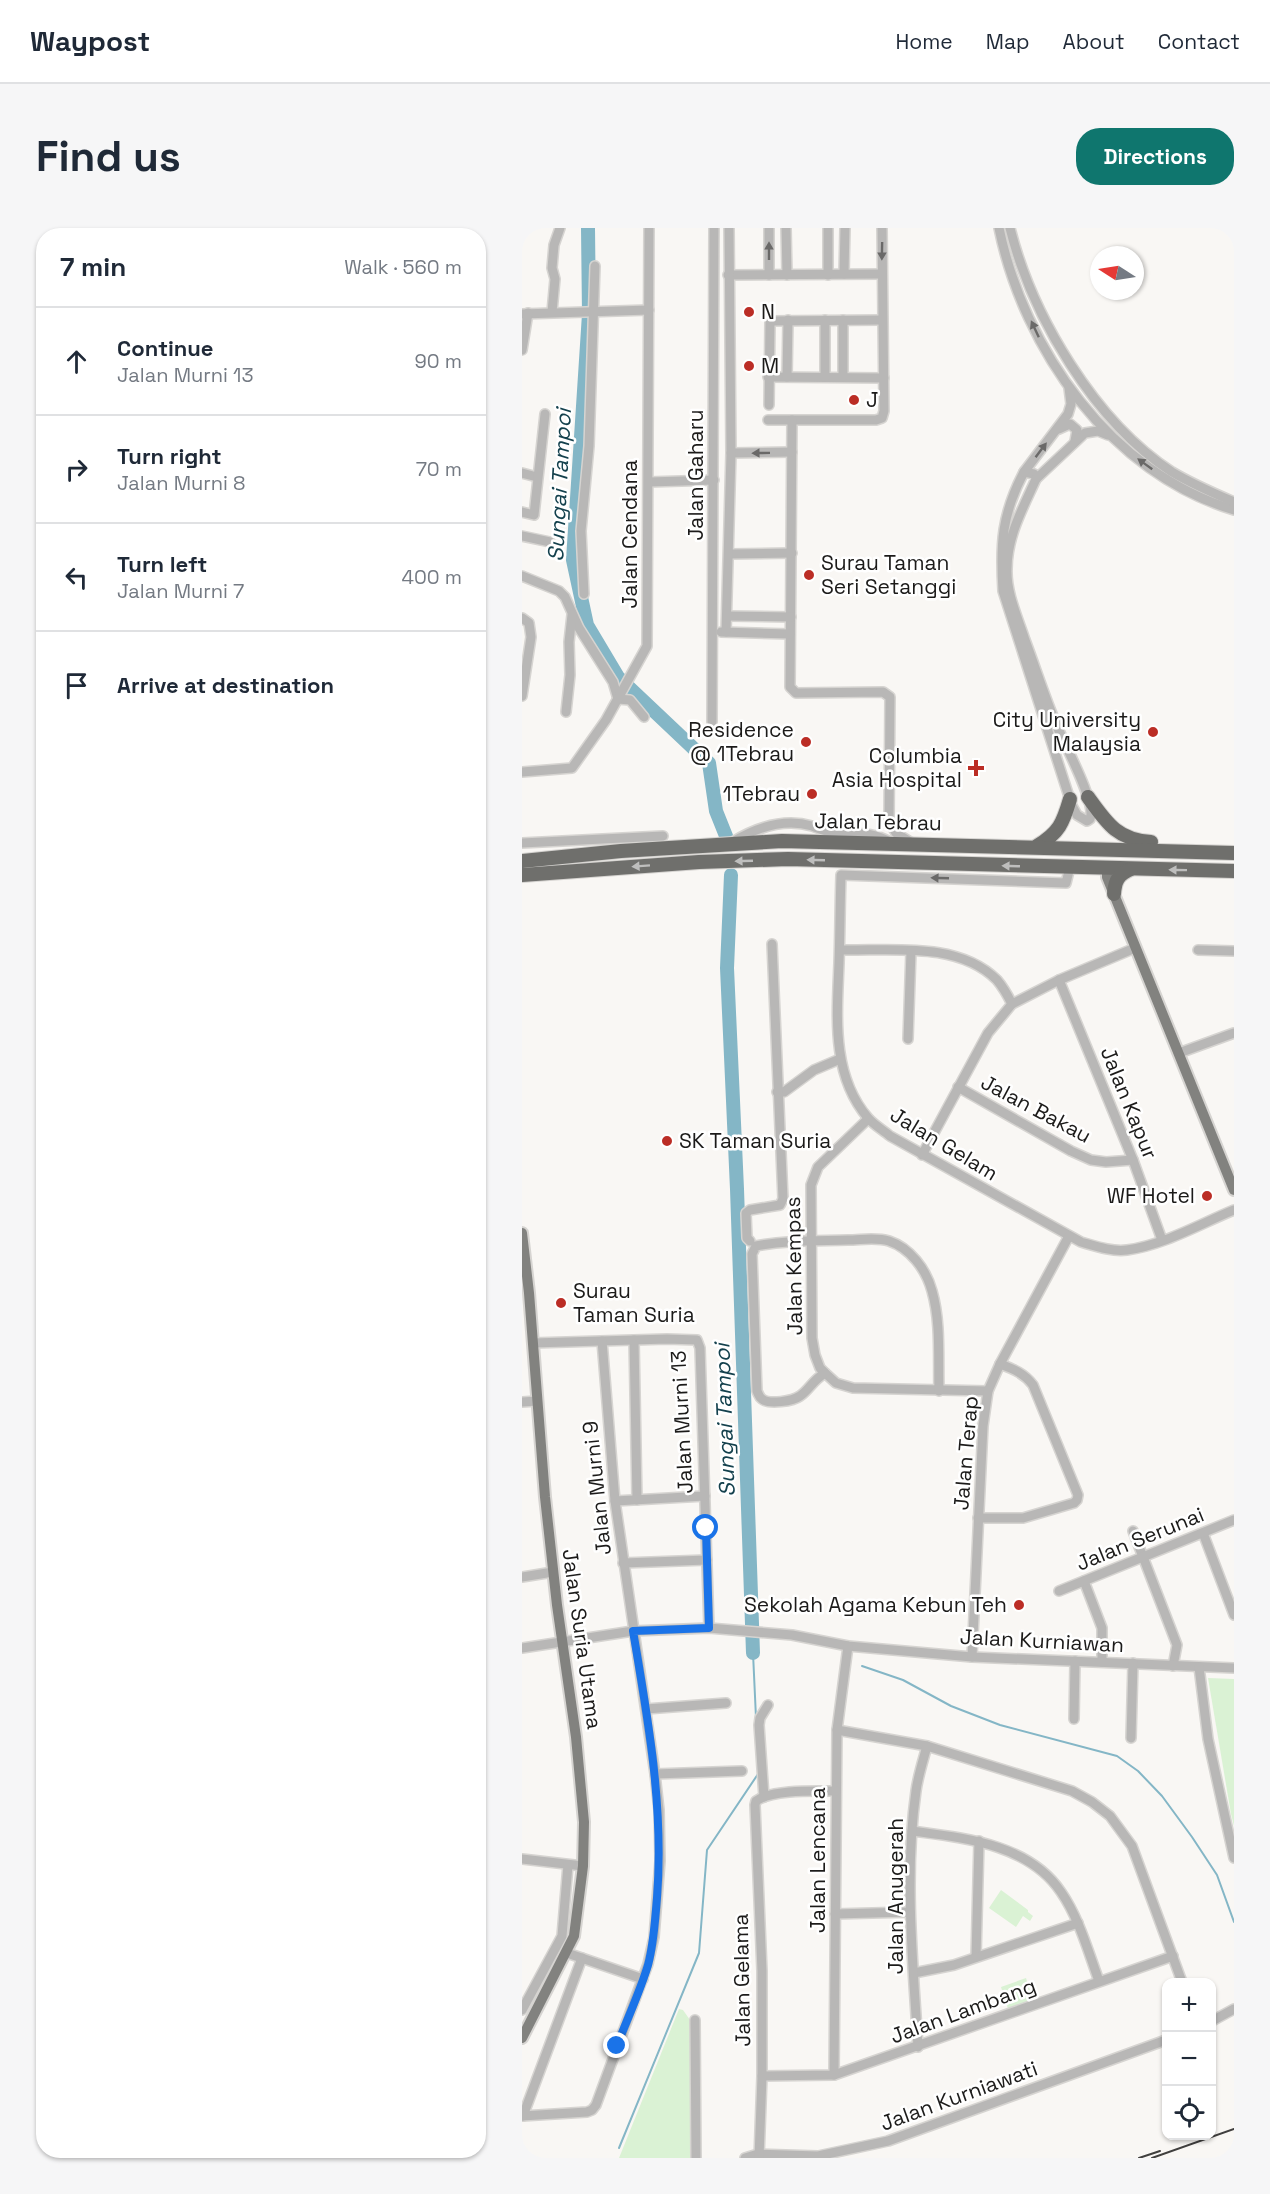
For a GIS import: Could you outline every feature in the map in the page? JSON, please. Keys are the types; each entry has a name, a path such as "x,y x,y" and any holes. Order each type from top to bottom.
{"highway":[{"path":"1088,797 1106,822 1130,839 1234,851"},
{"path":"1035,847 1057,832 1070,799"},
{"name":"Jalan Tebrau","path":"522,861 557,858 621,844 729,844 782,841 1234,851"},
{"path":"981,846 1002,852 1089,855 1103,869 1117,852 1126,849"},
{"name":"Jalan Tebrau","path":"522,876 699,862 788,859 1234,871"},
{"path":"1114,894 1116,880 1131,869"}],"main road":[{"path":"1103,869 1234,1190"},
{"path":"1103,869 1123,933 1135,948"},
{"name":"Jalan Suria Utama","path":"522,1233 553,1572 584,1822 583,1866 574,1936 522,2038"}],"street":[{"path":"552,312 555,279 552,268 554,245 560,228"},
{"name":"Jalan Cendana","path":"522,772 572,768 606,720 647,646 649,228"},
{"name":"Jalan Gaharu","path":"712,722 714,228"},
{"path":"726,632 730,554 729,228"},
{"path":"769,228 769,275"},
{"path":"786,228 786,275"},
{"path":"828,228 828,274"},
{"path":"844,274 845,228"},
{"path":"768,420 876,420 882,418 884,378 882,228"},
{"path":"999,228 1017,291 1038,337 1068,385 1089,413 1113,438 1155,472 1203,498 1234,510"},
{"path":"1010,228 1031,293 1052,334 1077,374 1119,427 1144,451 1172,471 1234,502"},
{"path":"584,594 581,531 589,446 595,266"},
{"path":"728,275 882,274"},
{"path":"522,350 525,314 649,310"},
{"path":"787,377 788,320"},
{"path":"825,320 825,377"},
{"path":"843,320 843,377"},
{"path":"769,405 771,321 882,320"},
{"path":"768,377 884,378"},
{"path":"1068,385 1071,393 1068,414 1024,472 1010,501 1003,529 1001,566 1003,591 1070,799 1077,815 1087,821 1092,812 1088,797 1041,684 1011,597 1006,571 1009,547 1016,522 1036,479 1085,433 1098,431 1113,438"},
{"path":"522,512 534,514 545,414"},
{"path":"790,420 792,553 790,687 795,693 883,692 890,696 889,821 896,833 914,844"},
{"path":"1058,429 1070,424 1074,426 1077,430 1074,441"},
{"path":"730,453 790,455"},
{"path":"1024,472 1030,472 1036,479"},
{"path":"522,474 537,477"},
{"path":"649,482 714,480"},
{"path":"522,536 550,542"},
{"path":"730,554 792,553"},
{"path":"522,576 563,594 579,628 620,697 630,700 644,717"},
{"path":"566,712 572,612"},
{"path":"727,616 791,617"},
{"path":"522,618 529,623 531,637 522,696"},
{"path":"713,632 790,634"},
{"path":"876,834 889,821"},
{"path":"729,844 744,835 777,824 813,826 820,830 834,832 876,834 891,843"},
{"path":"522,843 557,840 621,844 663,836"},
{"path":"557,840 557,858"},
{"name":"Jalan Gelam","path":"1075,868 1066,883 841,875 837,1015 840,1059 849,1086 868,1119 890,1136 1069,1236 1103,1248 1126,1250 1162,1240 1234,1210"},
{"path":"750,1241 747,1238 746,1213 750,1210 780,1205 783,1199 772,944"},
{"path":"922,1155 988,1033 1012,1004 1059,980 1135,948"},
{"path":"840,950 911,951 955,956 979,968 999,982 1012,1004"},
{"path":"1198,950 1234,951"},
{"path":"908,1039 911,951"},
{"name":"Jalan Kapur","path":"1059,980 1133,1160 1162,1240"},
{"path":"1179,1053 1234,1033"},
{"path":"777,1092 784,1092 814,1070 840,1059"},
{"name":"Jalan Bakau","path":"958,1088 1091,1160 1106,1162 1133,1160"},
{"name":"Jalan Kempas","path":"825,1373 820,1368 815,1355 812,1338 811,1185 818,1167 868,1119"},
{"name":"Jalan Terap","path":"972,1657 982,1426 988,1391 1000,1364 1069,1236"},
{"path":"939,1391 936,1306 932,1288 920,1264 905,1250 889,1242 875,1239 756,1245 753,1249 758,1391 760,1398 765,1402 799,1397 814,1380 825,1373 836,1383 853,1389 939,1391 988,1391"},
{"name":"Jalan Murni 13","path":"533,1343 688,1338 697,1340 700,1348 709,1628"},
{"path":"634,1340 637,1500"},
{"name":"Jalan Murni 9","path":"523,2116 587,2112 596,2105 643,1979 654,1937 660,1861 659,1810 615,1501 602,1341"},
{"path":"978,1518 1023,1518 1074,1503 1078,1495 1033,1385 1019,1371 1000,1364"},
{"path":"522,1402 537,1401"},
{"path":"615,1501 705,1496"},
{"name":"Jalan Serunai","path":"1059,1591 1234,1520"},
{"path":"1133,1531 1177,1645 1173,1665"},
{"path":"1203,1533 1234,1615"},
{"path":"623,1563 707,1560"},
{"path":"522,1577 553,1572"},
{"path":"1084,1581 1102,1628 1102,1662"},
{"name":"Jalan Kurniawan","path":"522,1648 633,1631 709,1628 809,1638 848,1651 1234,1668"},
{"name":"Jalan Lencana","path":"834,2075 837,1730 848,1651"},
{"path":"1074,1719 1075,1661"},
{"path":"1131,1738 1133,1663"},
{"path":"1199,1667 1208,1739 1234,1858"},
{"path":"646,1709 726,1703"},
{"name":"Jalan Gelama","path":"759,2156 762,1971 759,1725 760,1718 768,1705"},
{"path":"837,1730 927,1746 1072,1791 1092,1802 1110,1816 1132,1846 1180,1978"},
{"name":"Jalan Anugerah","path":"918,2047 910,1912 912,1831 916,1788 927,1746"},
{"path":"655,1774 742,1771"},
{"path":"760,1799 798,1791 836,1791"},
{"path":"912,1831 979,1841 1010,1851 1040,1870 1061,1891 1078,1923 1099,1981"},
{"path":"976,1957 979,1841"},
{"path":"522,1859 583,1866"},
{"path":"522,2010 562,1936 568,1865"},
{"path":"835,1914 910,1912"},
{"path":"914,1973 954,1965 1078,1923"},
{"path":"567,1953 643,1979"},
{"name":"Jalan Lambang","path":"762,2076 834,2075 1173,1956"},
{"path":"523,2116 582,1958"},
{"path":"1216,2019 1234,2008"},
{"path":"696,2020 696,2158"},
{"name":"Jalan Kurniawati","path":"745,2158 836,2155 888,2142 1162,2042"}],"green space":[{"path":"1208,1678 1234,1679 1234,1826 1231,1814"},
{"path":"1001,1890 1028,1910 1033,1916 1030,1921 1023,1916 1016,1927 989,1908"},
{"path":"1026,1978 1033,2000 1008,2009 1001,1987"},
{"path":"679,2009 683,2010 690,2020 690,2158 619,2158"}],"waterway":[{"name":"Sungai Tampoi","path":"588,228 589,314 573,560 587,625 618,677 709,763 716,811 726,836"},
{"name":"Sungai Tampoi","path":"731,875 727,968 753,1653"},
{"name":"Sungai Tampoi","path":"753,1653 756,1718"},
{"path":"862,1666 903,1680 951,1706 1000,1725 1117,1756 1138,1771 1162,1796 1192,1837 1217,1875 1234,1922"},
{"name":"Sungai Tampoi","path":"619,2148 699,1953 707,1850 758,1774"}],"railway":[{"path":"1152,2158 1234,2129"},
{"path":"1139,2158 1160,2151"}],"place":[{"name":"N","path":"749,312"},
{"name":"M","path":"749,366"},
{"name":"J","path":"854,400"},
{"name":"Surau Taman Seri Setanggi","path":"809,575"},
{"name":"City University Malaysia","path":"1153,732"},
{"name":"Residence @ 1Tebrau","path":"806,742"},
{"name":"Columbia Asia Hospital","path":"976,768"},
{"name":"1Tebrau","path":"812,794"},
{"name":"SK Taman Suria","path":"667,1141"},
{"name":"WF Hotel","path":"1207,1196"},
{"name":"Surau Taman Suria","path":"561,1303"},
{"name":"Sekolah Agama Kebun Teh","path":"1019,1605"}],"route":[{"path":"617,2046 648,1964 654,1937 660,1861 659,1810 655,1774 633,1631 709,1628 706,1528"}]}
